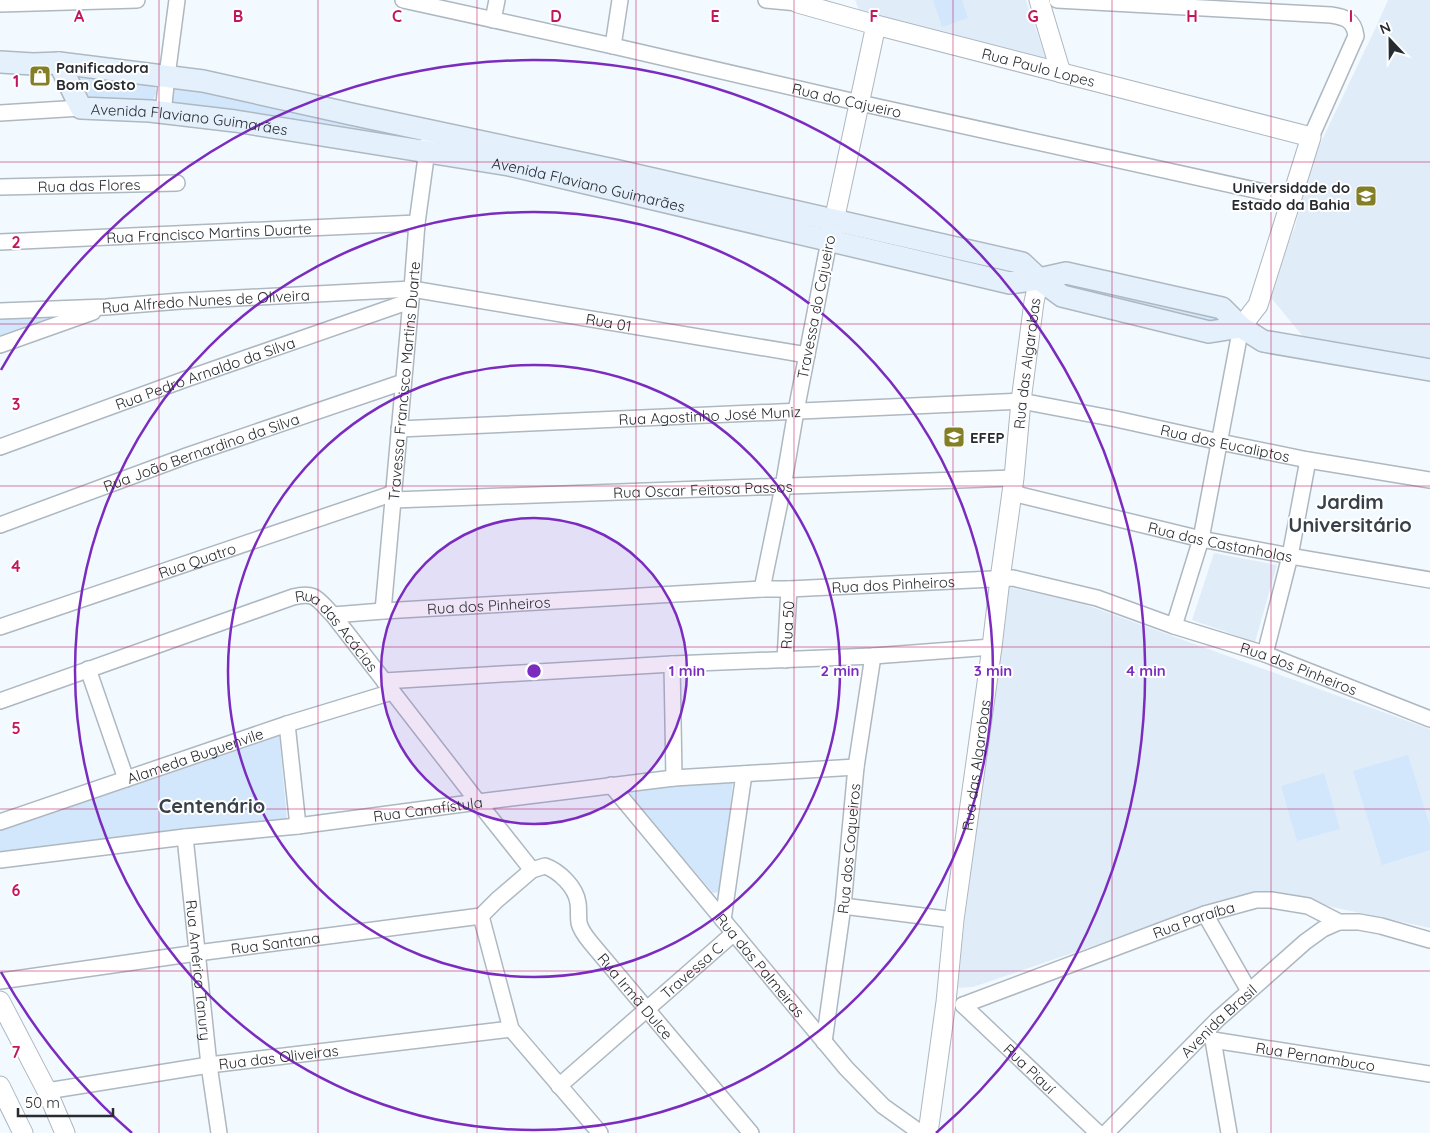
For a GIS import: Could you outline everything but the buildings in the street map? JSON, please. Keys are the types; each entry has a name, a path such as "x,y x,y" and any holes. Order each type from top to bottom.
{"main road":[{"path":"0,62 59,63"},
{"name":"Avenida Flaviano Guimarães","path":"59,63 203,81 508,165 1010,283 1066,273 1205,304 1222,308 1241,328 1263,342 1430,370"},
{"name":"Avenida Flaviano Guimarães","path":"59,63 81,108 150,111 429,142 614,170 1022,263 1039,279"}],"street":[{"path":"0,4 137,0"},
{"path":"164,113 166,76 178,0"},
{"name":"Rua do Cajueiro","path":"403,0 1291,198"},
{"path":"493,20 496,0"},
{"path":"613,46 620,0"},
{"name":"Rua Paulo Lopes","path":"766,0 797,2 876,25 1311,137"},
{"path":"1039,0 1061,73"},
{"path":"1057,0 1331,15 1344,17 1355,28 1356,36 1311,137 1258,305 1241,328 1201,539 1174,626"},
{"name":"Travessa do Cajueiro","path":"762,589 784,487 796,411 829,241 876,25"},
{"path":"0,114 81,108"},
{"name":"Travessa Francisco Martins Duarte","path":"383,611 417,223 429,142"},
{"name":"Rua das Flores","path":"0,187 177,183"},
{"name":"Rua Francisco Martins Duarte","path":"0,242 417,223"},
{"name":"Rua das Algarobas","path":"928,1133 955,1003 954,920 1013,486 1021,402 1034,302 1039,279"},
{"name":"Rua Alfredo Nunes de Oliveira","path":"0,311 106,307 181,301 411,295"},
{"name":"Rua 01","path":"411,295 807,355"},
{"name":"Rua Pedro Arnaldo da Silva","path":"0,447 411,295"},
{"path":"0,345 106,307"},
{"name":"Rua João Bernardino da Silva","path":"0,525 190,455 404,382"},
{"name":"Rua Agostinho José Muniz","path":"399,429 1021,402"},
{"name":"Rua dos Eucaliptos","path":"1021,402 1116,418 1308,460 1430,480"},
{"path":"1265,654 1290,556 1308,460"},
{"name":"Rua Oscar Feitosa Passos","path":"394,497 784,487 1013,486"},
{"name":"Rua das Castanholas","path":"1013,486 1201,539 1430,580"},
{"name":"Rua Quatro","path":"0,627 394,497"},
{"name":"Rua dos Pinheiros","path":"333,615 762,589 1013,578 1098,598 1174,626 1265,654 1430,719"},
{"name":"Rua 50","path":"785,660 789,589"},
{"name":"Rua das Acácias","path":"0,702 88,669 300,595 312,595 333,615 532,870"},
{"name":"Alameda Buguenvile","path":"0,822 287,724 388,687 672,664 873,656 992,647"},
{"name":"Rua dos Coqueiros","path":"824,1042 843,906 856,767 873,656"},
{"path":"672,664 674,778"},
{"path":"88,669 126,779"},
{"path":"287,724 298,826"},
{"name":"Rua Canafístula","path":"0,860 185,837 298,826 674,778 856,767"},
{"path":"723,920 744,774"},
{"name":"Rua das Palmeiras","path":"611,785 846,1068 884,1106 921,1133"},
{"name":"Rua Américo Tanury","path":"185,837 219,1133"},
{"name":"Rua Irmã Dulce","path":"532,870 545,866 554,869 564,878 578,902 579,923 583,933 751,1133"},
{"path":"532,870 481,916 510,1030 600,1133"},
{"name":"Rua Paraíba","path":"955,1003 1206,914 1256,900 1271,900 1308,906 1339,922 1359,922 1381,926 1430,940"},
{"path":"843,906 954,920"},
{"path":"1206,914 1249,991"},
{"name":"Rua Santana","path":"0,981 481,916"},
{"name":"Avenida Brasil","path":"1106,1133 1209,1036 1249,991 1311,937 1339,922"},
{"name":"Travessa C","path":"559,1086 734,933"},
{"path":"0,1001 47,1091 65,1133"},
{"name":"Rua Piauí","path":"955,1003 1098,1133"},
{"name":"Rua das Oliveiras","path":"47,1091 210,1065 510,1030"},
{"path":"1209,1036 1229,1133"},
{"name":"Rua Pernambuco","path":"1209,1036 1430,1074"},
{"path":"0,1086 6,1109 23,1133"}],"shaded area":[{"path":"855,0 1026,0 1048,65 861,15"},
{"path":"933,0 962,0 968,18 942,27"},
{"name":"Universidade do Estado da Bahia","path":"1388,0 1430,0 1430,360 1305,339 1268,294 1295,227 1310,165"},
{"path":"73,69 151,78 157,92 150,106 86,104"},
{"path":"176,85 419,134 419,143 175,108 172,96"},
{"path":"1062,276 1219,312 1222,324 1059,291"},
{"path":"61,316 0,338 0,318"},
{"path":"1214,553 1277,565 1255,642 1192,620"},
{"path":"1008,587 1081,603 1430,729 1430,928 1266,893 1206,909 973,987 956,988"},
{"path":"279,733 287,819 0,852 0,829"},
{"path":"1408,755 1430,826 1430,850 1382,865 1353,771"},
{"path":"1324,773 1340,829 1297,841 1281,786"},
{"path":"733,781 721,892 713,893 628,794 630,789"}],"place":[{"name":"Panificadora Bom Gosto","path":"40,76"},
{"name":"Universidade do Estado da Bahia","path":"1366,196"},
{"name":"EFEP","path":"954,437"}],"district":[{"name":"Jardim Universitário","path":"1350,512"},
{"name":"Centenário","path":"212,805"}]}
